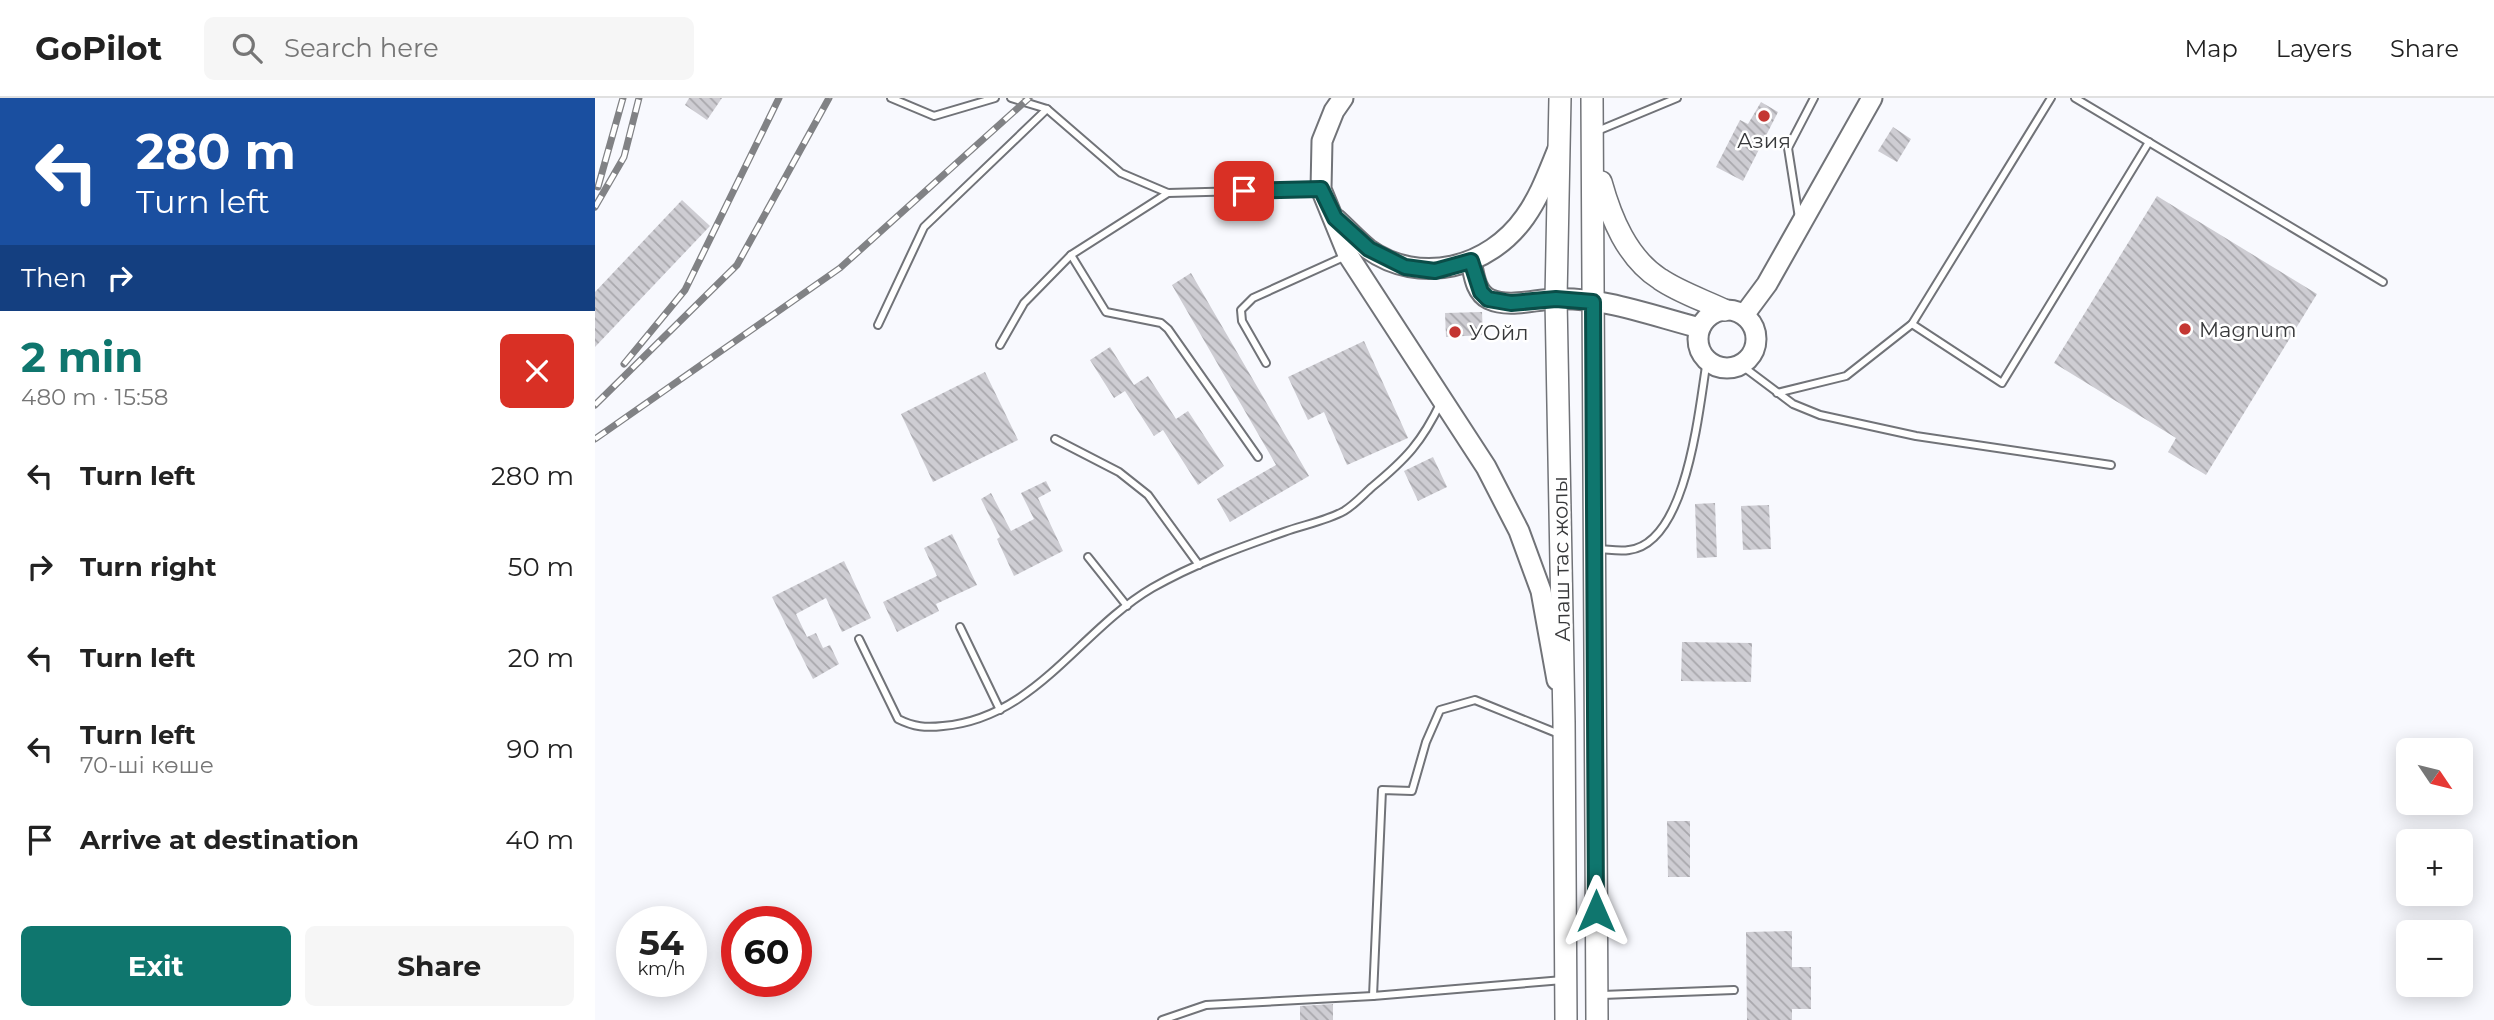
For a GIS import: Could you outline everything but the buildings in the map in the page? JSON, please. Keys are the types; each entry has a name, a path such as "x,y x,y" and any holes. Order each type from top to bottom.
{"main road":[{"path":"1343,98 1334,111 1322,141 1321,189 1348,255 1486,467 1519,531 1541,591 1564,729"},
{"path":"1592,143 1610,213 1630,250 1658,279 1734,313 1755,331 1756,341 1749,359 1741,365 1723,368 1707,360 1699,345 1700,328 1710,316 1734,313 1767,284 1872,98"},
{"name":"Алаш тас жолы","path":"1591,99 1597,1020"},
{"name":"Алаш тас жолы","path":"1560,105 1556,299 1566,1020"},
{"path":"1335,218 1369,249 1405,267 1435,271 1471,261 1499,245 1524,219 1541,193 1558,149"},
{"path":"1471,261 1481,292 1488,299 1511,303 1556,299 1593,302 1700,328"}],"lane":[{"path":"891,98 934,116 995,98"},
{"path":"1011,98 1047,109 1121,173 1168,193 1321,189"},
{"path":"1592,143 1677,98"},
{"path":"1800,225 1788,148 1814,98"},
{"path":"1777,393 1846,376 1912,324 2051,98"},
{"path":"2075,98 2383,282"},
{"path":"878,325 924,227 1047,109"},
{"path":"1912,324 2002,383 2149,142"},
{"path":"1000,345 1024,303 1070,255 1168,193"},
{"path":"1070,255 1106,312 1161,323 1168,329 1258,457"},
{"path":"1266,363 1242,321 1241,310 1253,298 1348,255"},
{"path":"1595,548 1630,550 1647,543 1669,518 1685,484 1707,360"},
{"path":"1741,365 1777,393 1820,415 1916,436 2112,465"},
{"path":"859,639 898,719 924,728 960,725 1000,710 1045,681 1127,606 1152,589 1216,556 1344,511 1408,457 1424,438 1441,400"},
{"path":"1055,439 1119,471 1148,495 1199,565"},
{"path":"1088,556 1127,606"},
{"path":"960,628 1000,710"},
{"path":"1373,996 1382,790 1412,791 1426,742 1440,710 1475,700 1564,729"},
{"path":"1162,1020 1206,1005 1373,996 1565,979"},
{"path":"1596,995 1734,990"}],"railway":[{"path":"598,187 623,98"},
{"path":"595,207 624,157 639,98"},
{"path":"624,364 685,290 779,98"},
{"path":"595,405 737,265 829,98"},
{"path":"595,439 840,268 1029,98"}],"place":[{"name":"Азия","path":"1764,116"},
{"name":"Magnum","path":"2185,329"},
{"name":"УОйл","path":"1455,332"}],"route":[{"path":"1244,191 1321,189 1335,218 1369,249 1405,267 1435,271 1471,261 1475,280 1488,299 1511,303 1556,299 1593,302 1596,911"}]}
